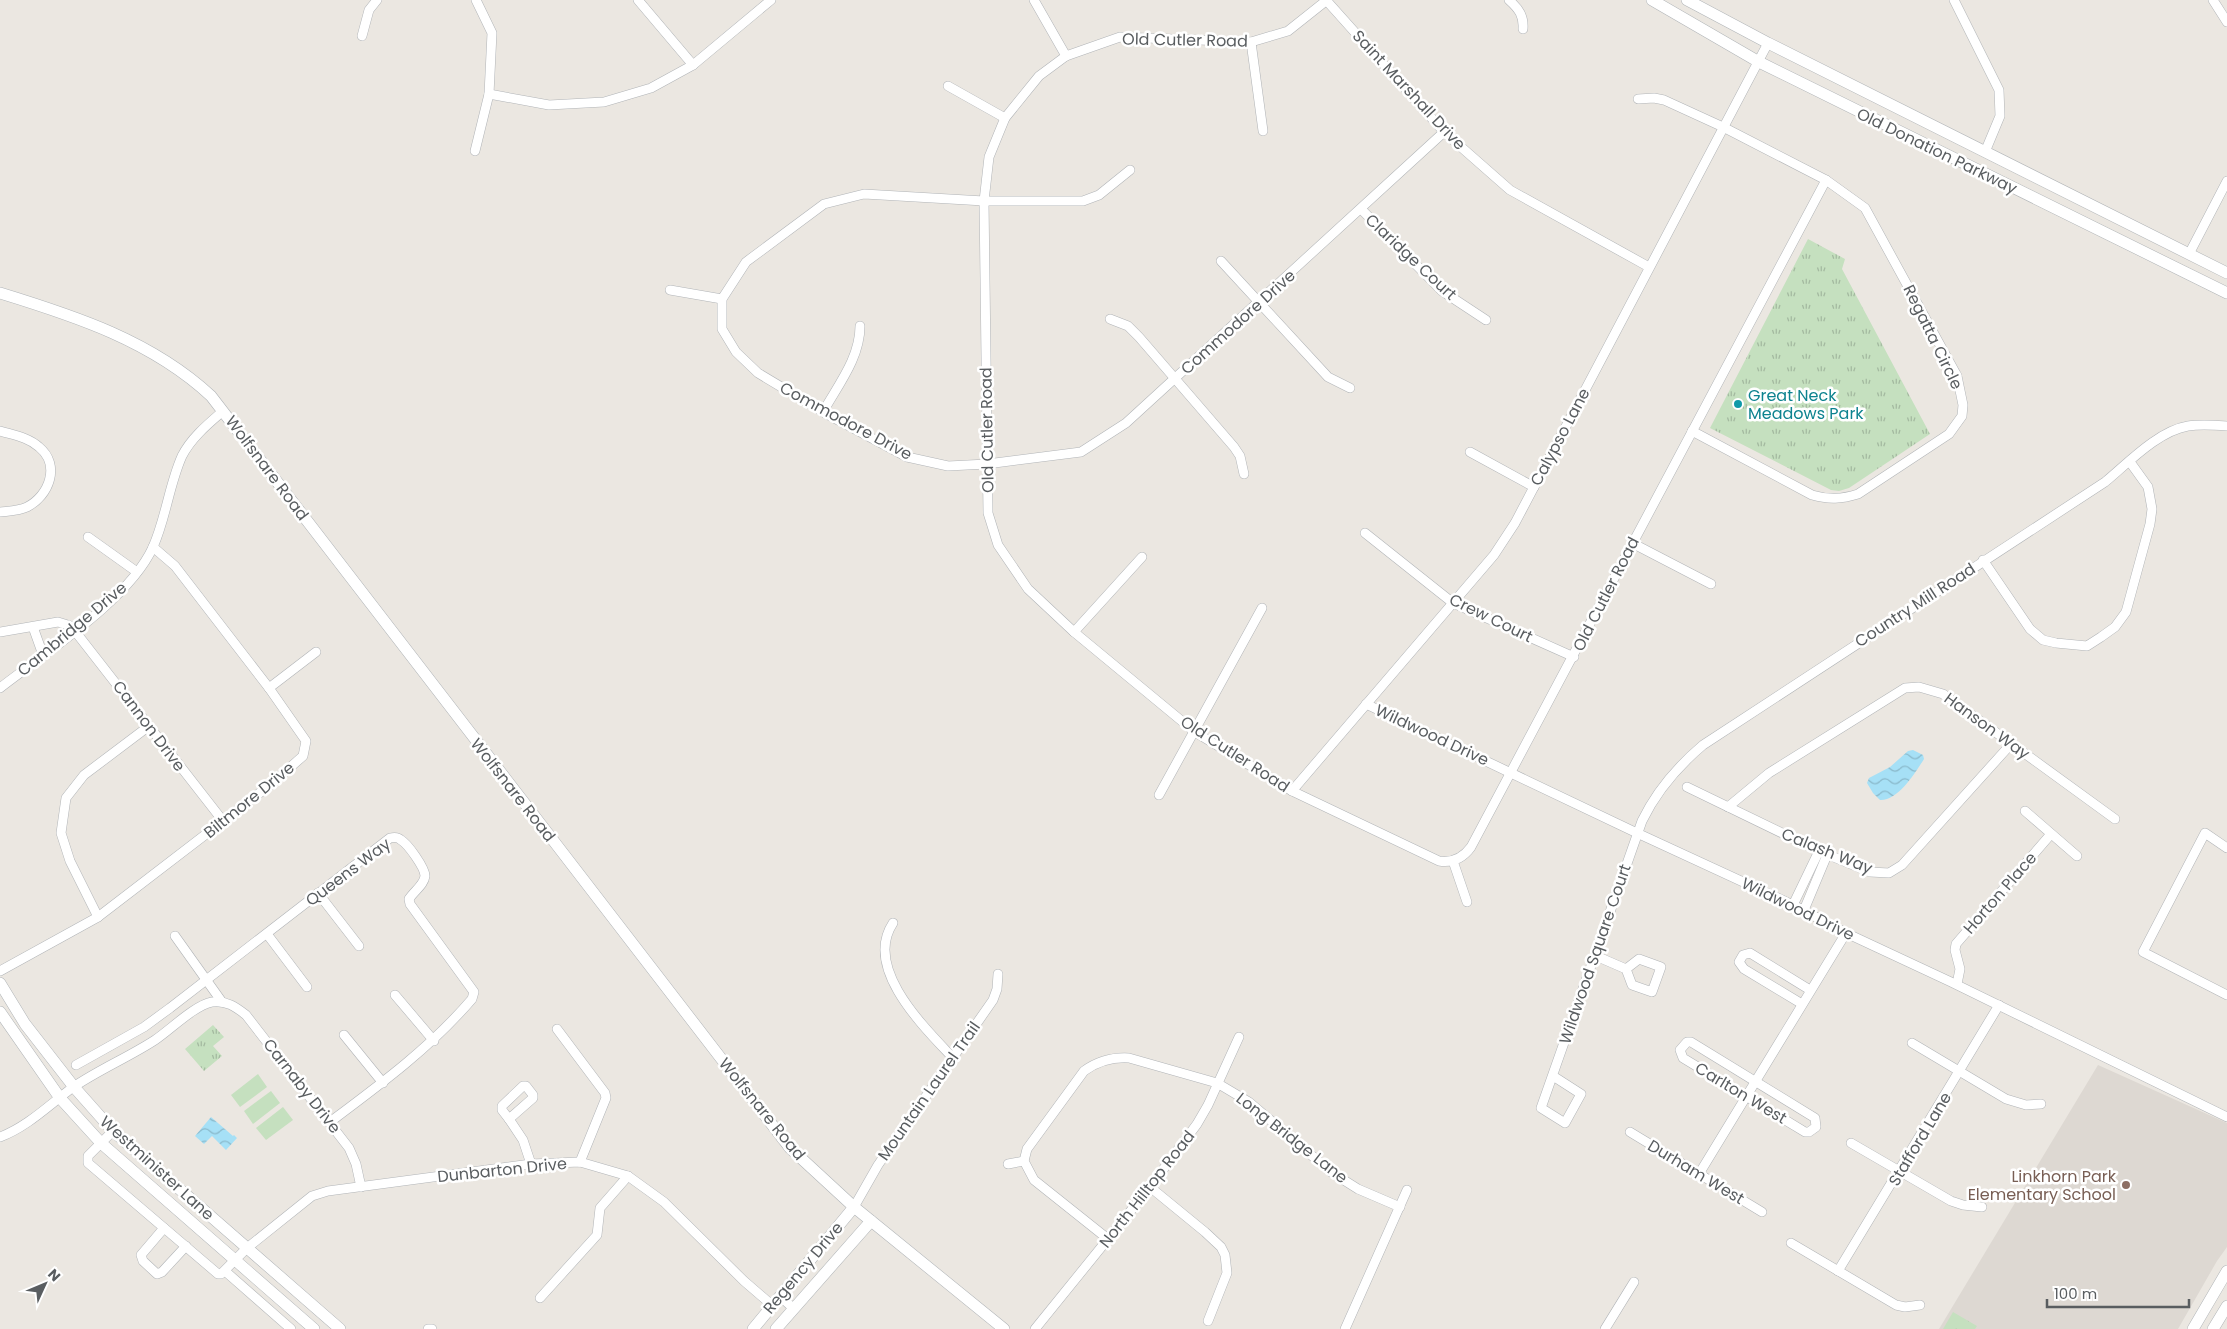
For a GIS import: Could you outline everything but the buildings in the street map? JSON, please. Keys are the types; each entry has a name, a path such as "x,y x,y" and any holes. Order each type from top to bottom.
{"street":[{"path":"362,36 369,10 377,0"},
{"path":"475,151 489,94 492,33 476,0"},
{"path":"638,0 693,65"},
{"path":"489,94 549,105 604,102 651,88 693,65 771,0"},
{"path":"1034,0 1066,56"},
{"name":"Old Cutler Road","path":"1326,0 1288,31 1251,42 1120,37 1066,56 1039,76 1005,118 990,157 984,201 988,513 998,545 1028,589 1074,632 1195,732 1292,791 1439,861 1453,861 1462,857 1471,847 1574,657 1632,543 1826,180"},
{"name":"Saint Marshall Drive","path":"1326,0 1444,132 1510,190 1649,267"},
{"path":"1509,0 1521,12 1523,29"},
{"name":"Old Donation Parkway","path":"1652,0 1759,62 2227,293"},
{"name":"Old Donation Parkway","path":"1687,0 1768,43 2227,273"},
{"path":"1954,0 1999,90 2000,116 1985,152"},
{"path":"2213,0 2227,22"},
{"path":"1251,42 1263,131"},
{"name":"Calypso Lane","path":"1292,791 1501,546 1768,43"},
{"path":"948,86 1005,118"},
{"name":"Regatta Circle","path":"1638,100 1654,98 1664,100 1723,127 1826,180 1865,208 1957,376 1962,394 1962,416 1950,434 1858,494 1835,499 1812,495 1692,431"},
{"name":"Commodore Drive","path":"722,299 722,329 736,352 758,373 823,412 907,457 948,466 987,464 1081,452 1126,423 1362,210 1444,132"},
{"path":"670,290 722,299 746,262 824,204 864,194 984,201 1083,201 1099,195 1130,170"},
{"path":"2189,254 2227,181"},
{"name":"Claridge Court","path":"1362,210 1442,291 1486,320"},
{"path":"1221,261 1328,377 1336,383 1350,388"},
{"name":"Wolfsnare Road","path":"0,293 69,314 112,332 157,355 197,383 223,411 444,701 790,1148 854,1207 1004,1329"},
{"path":"1110,319 1128,326 1176,378 1234,447 1240,456 1244,474"},
{"path":"823,412 855,357 860,326"},
{"name":"Cambridge Drive","path":"0,688 119,594 137,572 153,547 182,455 192,440 223,411"},
{"name":"Country Mill Road","path":"1637,833 1648,807 1666,780 1703,745 1983,560 2075,502 2161,437 2189,426 2227,426"},
{"path":"0,431 30,440 41,448 49,459 52,468 44,493 24,508 0,512"},
{"path":"1470,452 1534,487"},
{"path":"1983,560 2025,623 2043,640 2087,646 2102,637 2115,627 2126,612 2150,524 2152,509 2148,487 2130,462"},
{"name":"Crew Court","path":"1366,533 1454,603 1574,657"},
{"path":"88,537 137,572"},
{"path":"1632,543 1711,584"},
{"name":"Biltmore Drive","path":"0,970 98,918 303,756 306,749 306,741 269,688 175,566 153,547"},
{"path":"1074,632 1142,557"},
{"path":"1159,795 1262,608"},
{"path":"0,632 58,622 66,624 75,630"},
{"path":"33,627 43,655"},
{"name":"Cannon Drive","path":"75,630 223,821"},
{"path":"269,688 316,652"},
{"name":"Hanson Way","path":"1728,807 1769,773 1905,688 1919,687 1943,694 2115,819"},
{"name":"Wildwood Drive","path":"1366,704 1804,910 1846,933 1957,984 2227,1117"},
{"path":"98,918 70,861 60,832 66,798 84,775 149,726"},
{"name":"Calash Way","path":"1687,787 1823,853 1870,872 1889,873 1902,865 2011,744"},
{"path":"2025,811 2077,856"},
{"name":"Wildwood Square Court","path":"1553,1076 1581,1094 1565,1122 1541,1108 1596,956 1637,833"},
{"path":"2227,848 2205,833 2142,952 2227,996"},
{"name":"Horton Place","path":"1957,984 1960,969 1956,944 2051,834"},
{"name":"Queens Way","path":"76,1065 144,1027 390,838 395,837 402,840 424,868 425,875 410,899 410,904 474,992 472,999 434,1041 383,1083 330,1122"},
{"path":"1793,905 1823,853"},
{"path":"1804,910 1823,853"},
{"path":"1453,861 1467,902"},
{"path":"318,893 359,946"},
{"path":"893,923 884,949 889,973 894,985 933,1036 953,1058"},
{"path":"1699,1174 1846,933"},
{"path":"266,934 307,987"},
{"name":"Carnaby Drive","path":"175,936 222,1002 234,1006 246,1015 330,1122 349,1148 356,1164 361,1187"},
{"path":"1802,1004 1744,969 1739,962 1740,958 1750,953 1810,990"},
{"path":"1596,956 1626,969"},
{"name":"Mountain Laurel Trail","path":"854,1207 878,1165 993,1000 998,974"},
{"name":"Westminister Lane","path":"0,983 25,1024 74,1087 113,1131 340,1329"},
{"path":"395,994 434,1041"},
{"path":"0,1137 15,1130 74,1087 154,1040 205,1004 222,1002"},
{"name":"Stafford Lane","path":"1838,1271 1900,1173 1999,1005"},
{"name":"Westminister Lane","path":"0,1012 60,1098 101,1143 314,1329"},
{"path":"144,1027 154,1040"},
{"path":"557,1029 606,1092 606,1098 580,1162"},
{"path":"344,1034 383,1083"},
{"name":"North Hilltop Road","path":"1035,1329 1150,1187 1197,1124 1239,1037"},
{"name":"Carlton West","path":"1687,1042 1691,1042 1756,1081 1815,1118 1816,1127 1809,1132 1805,1132 1683,1058 1680,1054 1681,1047 1687,1042"},
{"path":"1912,1044 2006,1099 2026,1105 2041,1104"},
{"name":"Long Bridge Lane","path":"1024,1162 1027,1149 1084,1071 1094,1064 1117,1058 1129,1058 1217,1083 1249,1102 1331,1172 1358,1189 1400,1206"},
{"path":"509,1119 523,1140 531,1164"},
{"path":"113,1131 88,1156 88,1163 214,1272 218,1274 225,1271 291,1329"},
{"name":"Durham West","path":"1630,1132 1762,1212"},
{"path":"1851,1143 1951,1201 1963,1205 1982,1206"},
{"name":"Dunbarton Drive","path":"225,1271 248,1248 312,1196 328,1191 531,1164 580,1162 628,1176 664,1202 773,1306"},
{"path":"1008,1164 1024,1162 1034,1180 1108,1239"},
{"path":"540,1298 597,1235 600,1208 628,1176"},
{"path":"1150,1187 1205,1232 1221,1247 1226,1255 1226,1273 1208,1321"},
{"path":"1345,1329 1407,1190"},
{"name":"Regency Drive","path":"753,1329 854,1207"},
{"name":"Regency Drive","path":"776,1329 871,1221"},
{"path":"164,1228 141,1256 143,1261 157,1274 162,1272 186,1246"},
{"path":"1790,1243 1896,1306 1920,1305"},
{"path":"2193,1329 2227,1271"},
{"path":"1605,1329 1634,1282"},
{"path":"780,1297 794,1309"},
{"path":"2213,1329 2227,1306"}],"shaded area":[{"name":"Linkhorn Park Elementary School","path":"2098,1065 2227,1123 2227,1247 2178,1329 1939,1329"}],"green space":[{"path":"1808,239 1845,259 1842,269 1930,434 1849,488 1839,491 1831,490 1710,428"},
{"path":"213,1025 224,1037 213,1046 222,1056 204,1071 185,1049"},
{"path":"258,1074 267,1087 240,1107 231,1095"},
{"path":"271,1091 280,1103 253,1124 244,1111"},
{"path":"283,1107 293,1120 266,1140 256,1128"},
{"path":"1953,1312 1977,1326 1975,1329 1943,1329"}],"water":[{"path":"1913,750 1923,755 1924,759 1899,791 1887,799 1880,800 1867,783 1869,778 1890,767 1908,751"},
{"path":"211,1117 237,1138 226,1150 212,1136 204,1144 195,1136"}],"place":[{"name":"Great Neck Meadows Park","path":"1738,404"},
{"name":"Linkhorn Park Elementary School","path":"2126,1185"}]}
